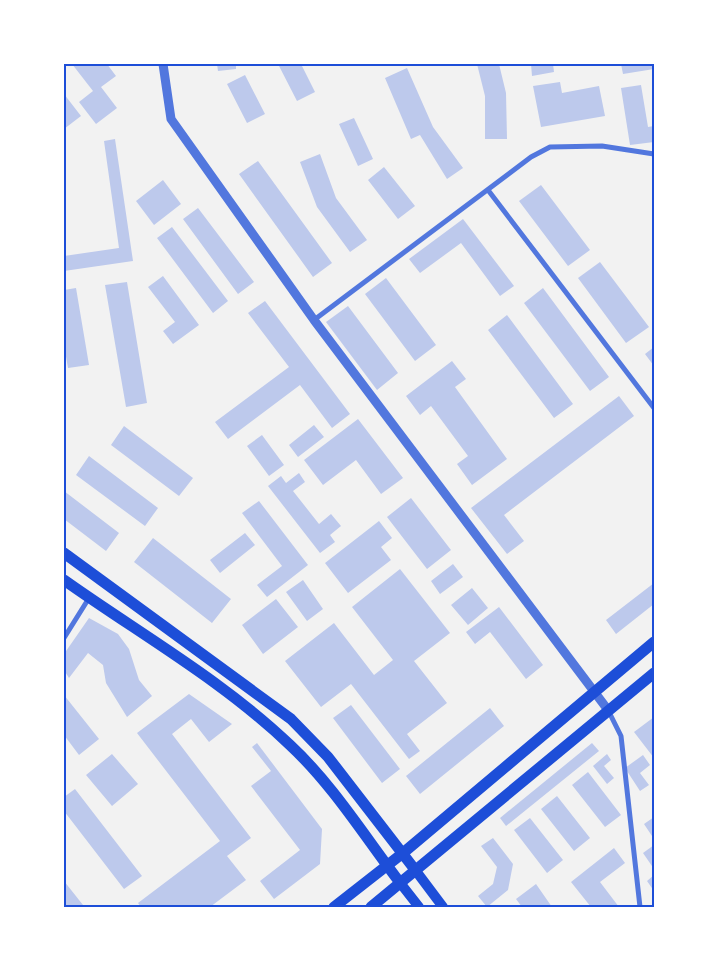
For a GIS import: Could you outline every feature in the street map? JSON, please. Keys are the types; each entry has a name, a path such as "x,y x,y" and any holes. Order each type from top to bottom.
{"main road":[{"path":"64,553 291,719 328,757 443,907"},
{"path":"64,580 192,666 266,722 307,762 419,907"},
{"path":"334,907 387,866 594,690 654,642"},
{"path":"371,907 654,672"}],"street":[{"path":"163,64 171,119 314,320 608,710 621,736 640,907"},
{"path":"314,320 531,158 550,147 602,146 654,154"},
{"path":"488,190 654,408"},
{"path":"64,638 89,598"}],"building":[{"path":"72,64 107,64 116,76 101,87 117,108 96,124 79,102 93,91"},
{"path":"217,64 236,64 236,69 218,71"},
{"path":"278,64 301,64 315,92 297,101"},
{"path":"477,64 499,64 506,93 507,139 485,139 485,96"},
{"path":"531,64 553,64 554,72 532,76"},
{"path":"621,64 654,64 654,69 623,74"},
{"path":"407,68 433,127 463,168 447,179 420,135 411,139 385,78"},
{"path":"245,75 265,114 247,123 227,84"},
{"path":"560,82 562,93 599,86 605,116 541,127 533,86"},
{"path":"641,85 648,127 654,126 654,142 630,145 621,88"},
{"path":"64,94 81,116 64,129"},
{"path":"354,118 373,159 358,166 339,124"},
{"path":"115,139 133,261 64,271 64,256 119,248 104,141"},
{"path":"320,154 336,198 367,240 350,252 317,207 300,162"},
{"path":"258,161 332,263 313,277 239,174"},
{"path":"384,167 415,206 398,219 368,180"},
{"path":"163,180 181,204 154,225 136,201"},
{"path":"541,185 590,250 568,266 519,201"},
{"path":"198,208 254,282 238,294 183,219"},
{"path":"463,219 514,286 500,296 461,243 420,273 409,259"},
{"path":"172,227 228,301 213,313 157,238"},
{"path":"600,262 649,327 626,343 578,278"},
{"path":"163,276 199,325 173,344 163,331 175,322 148,287"},
{"path":"386,278 436,345 415,361 365,294"},
{"path":"127,282 147,403 126,407 105,285"},
{"path":"76,288 89,365 68,368 64,345 64,290"},
{"path":"543,288 609,377 590,391 524,303"},
{"path":"265,301 350,414 332,428 300,385 228,439 215,422 289,367 248,313"},
{"path":"348,306 398,373 377,390 326,322"},
{"path":"507,315 573,404 554,418 488,330"},
{"path":"654,347 654,366 645,354"},
{"path":"452,361 466,379 455,387 507,459 472,485 457,464 468,456 431,406 420,415 406,396"},
{"path":"619,396 634,416 504,515 524,541 507,554 471,508"},
{"path":"358,419 403,478 381,494 356,460 323,485 304,460"},
{"path":"314,425 324,437 298,457 289,445"},
{"path":"124,426 193,478 179,496 111,445"},
{"path":"262,435 284,465 269,476 247,446"},
{"path":"89,456 158,508 145,526 76,475"},
{"path":"299,473 305,482 293,491 319,524 331,514 341,526 330,535 335,542 320,553 268,486 281,476 286,483"},
{"path":"64,491 119,533 106,551 64,519"},
{"path":"411,498 451,550 427,569 387,517"},
{"path":"259,501 308,565 267,597 257,585 282,566 242,513"},
{"path":"379,521 392,538 381,547 391,560 348,593 325,563"},
{"path":"245,533 255,545 220,573 210,560"},
{"path":"153,538 231,599 212,623 134,562"},
{"path":"453,564 463,577 440,594 431,581"},
{"path":"400,569 450,633 414,661 447,703 407,734 420,751 409,759 351,684 321,707 285,661 334,623 374,675 393,660 352,607"},
{"path":"303,580 323,609 307,621 286,592"},
{"path":"654,583 654,604 616,634 606,620"},
{"path":"472,588 488,608 468,625 451,605"},
{"path":"276,599 298,627 263,654 242,625"},
{"path":"499,607 543,665 526,679 490,632 475,644 466,632"},
{"path":"89,618 118,634 129,649 139,680 152,696 127,717 106,683 103,665 88,653 69,678 64,670 64,654"},
{"path":"189,694 232,724 209,742 191,719 172,734 251,838 227,856 246,880 210,907 141,907 138,903 220,841 137,733"},
{"path":"64,695 99,739 79,755 64,735"},
{"path":"351,705 400,769 382,783 333,718"},
{"path":"490,708 504,726 420,794 406,776"},
{"path":"654,717 654,758 634,732"},
{"path":"257,743 322,829 320,864 274,899 260,881 300,850 251,786 271,771 252,747"},
{"path":"592,743 599,751 506,826 500,818"},
{"path":"112,754 138,784 112,806 86,775"},
{"path":"607,754 611,760 604,766 614,778 607,784 593,766"},
{"path":"643,755 650,765 640,773 649,785 640,791 625,768"},
{"path":"588,772 621,815 605,827 572,785"},
{"path":"75,789 142,876 124,889 64,811 64,797"},
{"path":"557,796 590,838 574,851 541,809"},
{"path":"654,817 654,839 644,824"},
{"path":"530,818 563,860 547,873 514,830"},
{"path":"493,838 513,864 508,890 487,907 478,896 493,884 497,867 481,846"},
{"path":"654,845 654,869 643,853"},
{"path":"614,848 625,863 600,882 619,907 591,907 571,882"},
{"path":"654,875 654,891 647,881"},
{"path":"64,881 83,905 80,907 64,907"},
{"path":"536,884 552,907 522,907 516,899"}]}
